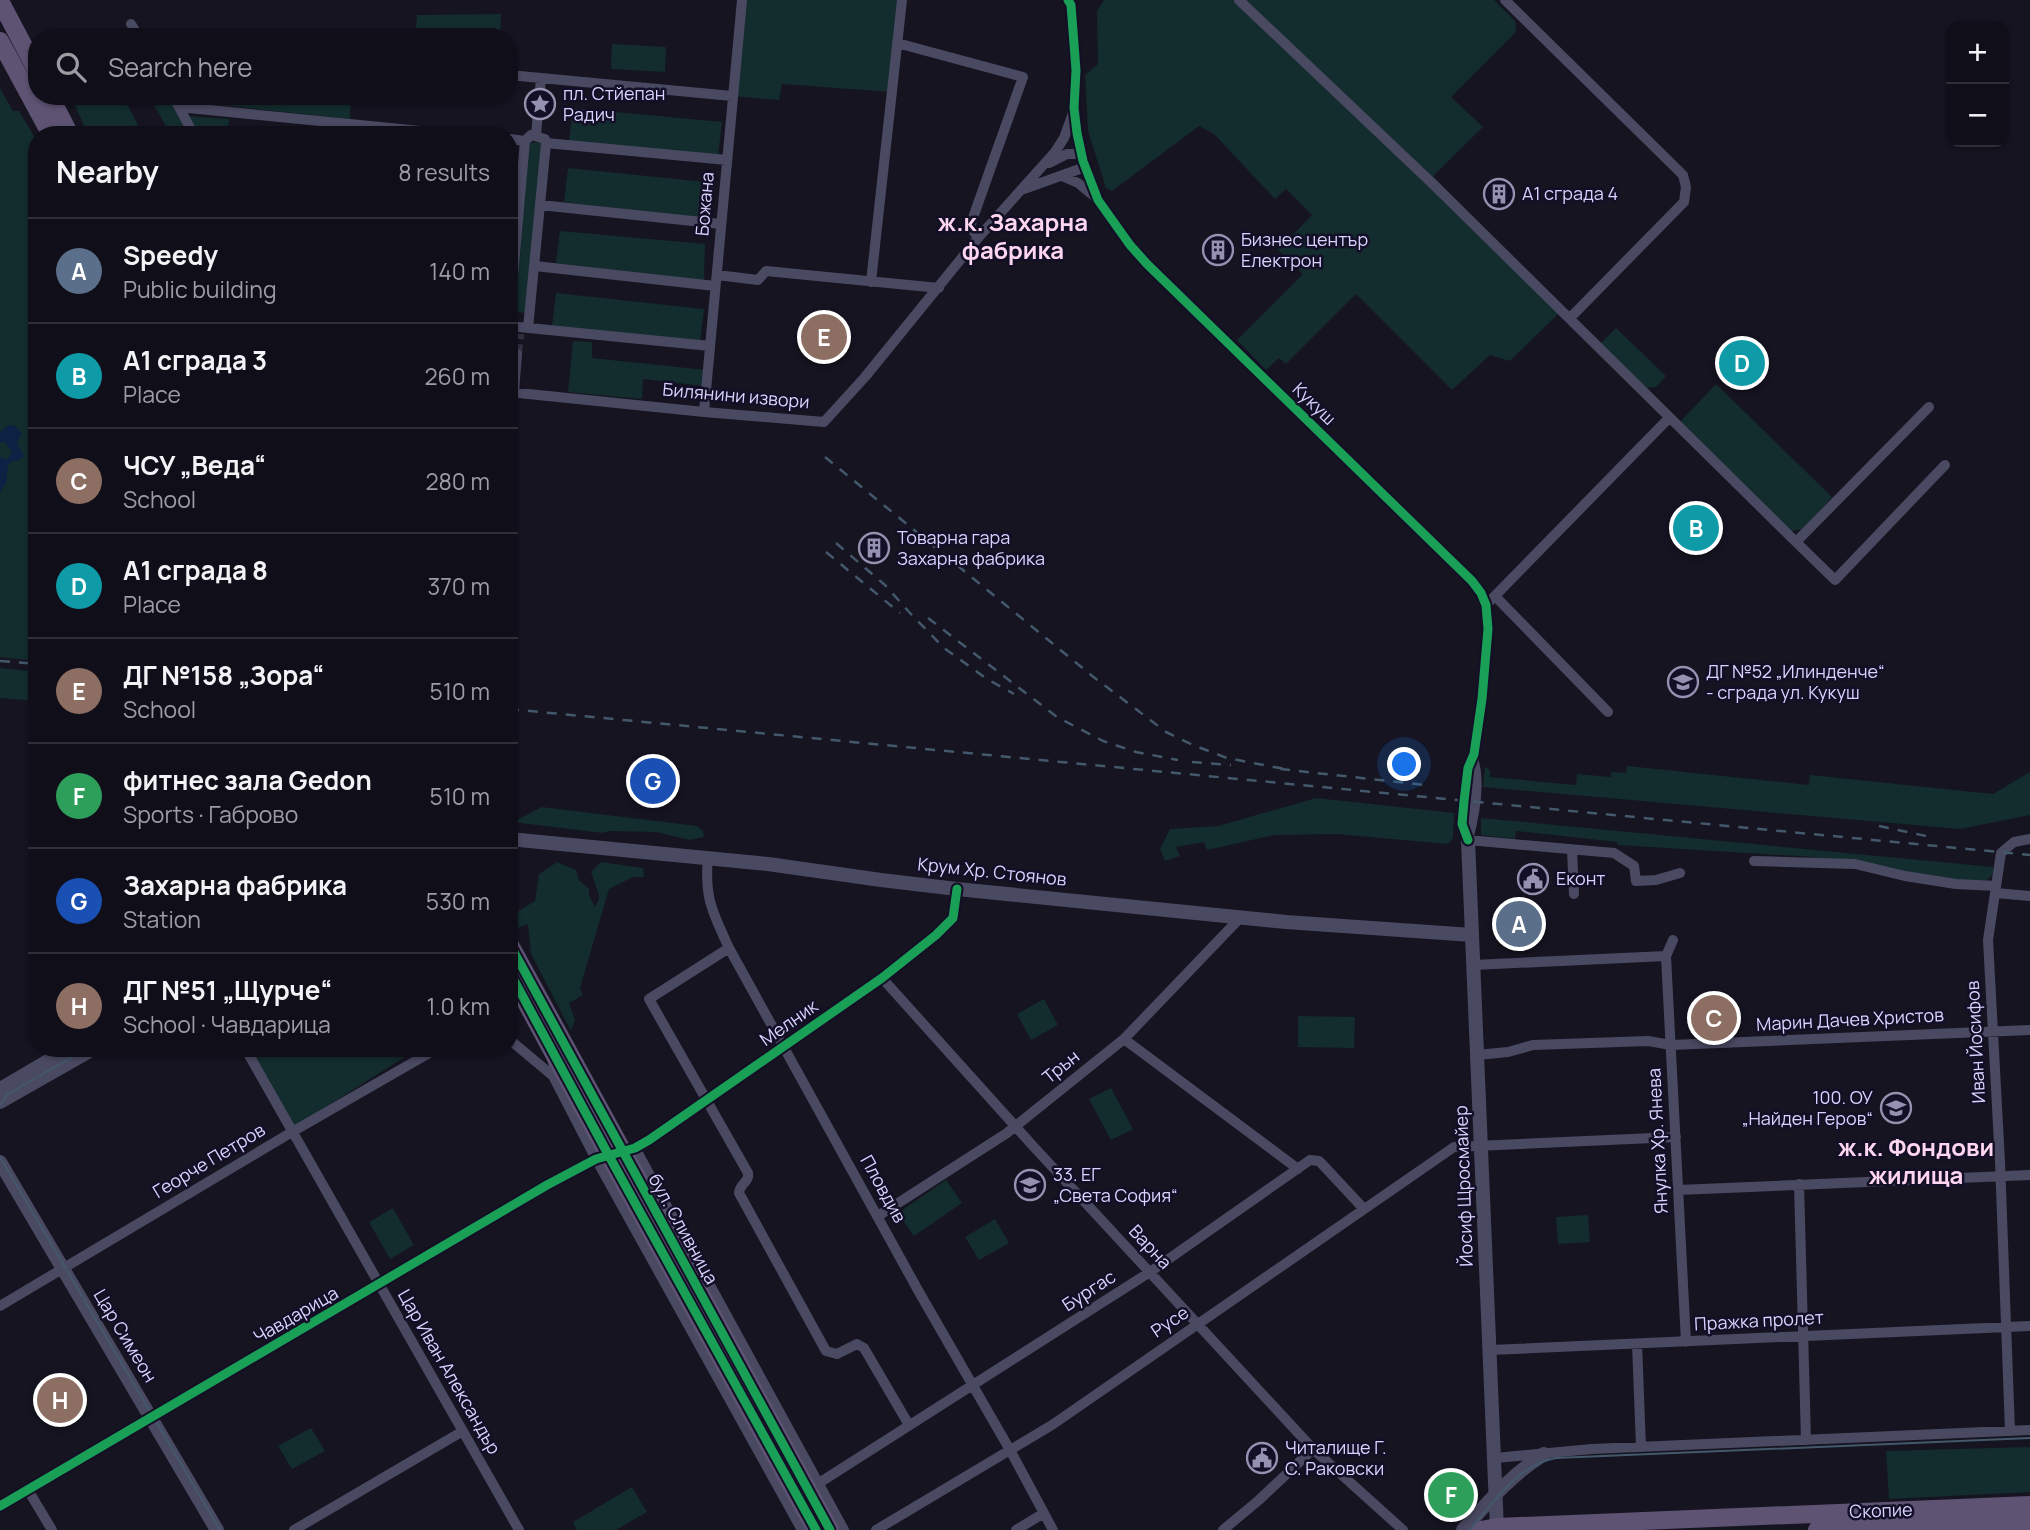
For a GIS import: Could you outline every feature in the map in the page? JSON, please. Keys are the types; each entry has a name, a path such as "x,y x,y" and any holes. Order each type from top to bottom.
{"main road":[{"path":"17,0 14,13 22,44"},
{"path":"0,1 28,55"},
{"path":"0,41 28,93"},
{"path":"35,105 46,126"},
{"path":"55,105 65,126"},
{"name":"бул. Сливница","path":"518,961 616,1154 816,1530"},
{"name":"бул. Сливница","path":"518,987 830,1530"},
{"name":"Скопие","path":"1490,1527 2030,1505"},
{"name":"Скопие","path":"1817,1530 2030,1521"}],"street":[{"name":"Божана","path":"704,412 742,0"},
{"path":"871,282 902,0"},
{"name":"Кукуш","path":"1068,0 1071,5 1076,70 1074,108 1081,155 1098,200 1147,264 1472,581 1486,605"},
{"path":"1239,0 1434,185 1835,580 1945,465"},
{"path":"1505,0 1683,176 1686,187 1684,202 1570,318"},
{"path":"131,24 133,28"},
{"path":"897,43 1023,77 970,226 978,238"},
{"path":"518,76 733,96"},
{"path":"518,188 531,138 541,78"},
{"path":"179,107 189,126"},
{"path":"179,107 370,126"},
{"name":"Билянини извори","path":"518,393 824,422 865,377 978,238 1044,166 1064,138 1074,108"},
{"path":"518,139 545,139 547,143 727,160"},
{"path":"547,143 535,265 519,329 710,346"},
{"name":"Билянини извори","path":"1044,166 1067,154 1081,155"},
{"name":"Билянини извори","path":"1021,190 1085,167"},
{"path":"1062,176 1078,183 1098,200"},
{"path":"540,205 721,224"},
{"path":"535,265 716,281 758,280 766,271 939,288"},
{"path":"1796,542 1929,407"},
{"path":"1669,418 1486,605 1487,643 1462,824 1468,840 1614,853 1634,866 1636,881 1656,880 1680,873"},
{"path":"1494,596 1608,712"},
{"name":"Иван Йосифов","path":"2010,1431 2001,1176 1988,940 2001,853 2014,842 2030,839"},
{"name":"Крум Хр. Стоянов","path":"518,840 802,868 957,889 1472,936"},
{"name":"Йосиф Щросмайер","path":"1468,840 1495,1458 1496,1493 1490,1527"},
{"path":"1572,850 1574,894"},
{"name":"Пловдив","path":"708,858 708,896 729,948 1052,1530"},
{"path":"1754,860 1855,864 1905,876 2030,896"},
{"name":"Мелник","path":"616,1154 706,1099 882,978 950,923 955,911 957,889"},
{"name":"Трън","path":"878,1216 1015,1127 1124,1039 1241,916"},
{"name":"Янулка Хр. Янева","path":"1673,940 1667,956 1686,1342"},
{"path":"729,948 649,999 748,1172 748,1178 738,1193 826,1352 837,1354 857,1345 864,1348 909,1425"},
{"path":"1473,965 1667,956"},
{"name":"Варна","path":"882,978 1015,1127 1313,1449 1403,1530"},
{"name":"Марин Дачев Христов","path":"1478,1055 1508,1052 1533,1045 1648,1041 1671,1045 2030,1030"},
{"name":"бул. Сливница","path":"547,1038 554,1066 553,1076 616,1154 819,1483 844,1530"},
{"path":"1124,1039 1298,1169 1310,1160 1319,1161 1364,1209"},
{"path":"518,1047 553,1076"},
{"path":"0,1089 55,1057"},
{"path":"0,1102 79,1057"},
{"name":"Цар Иван Александър","path":"250,1057 519,1530"},
{"name":"Георче Петров","path":"0,1306 422,1057"},
{"name":"Русе","path":"876,1530 1052,1425 1454,1146 1676,1137"},
{"name":"бул. Сливница","path":"616,1154 802,1530"},
{"name":"Чавдарица","path":"0,1506 491,1217 616,1154"},
{"name":"Цар Симеон","path":"0,1162 217,1530"},
{"name":"Бургас","path":"819,1483 1150,1272 1298,1169"},
{"path":"1678,1189 2030,1175"},
{"path":"1799,1184 1807,1440"},
{"name":"Пражка пролет","path":"1490,1350 2030,1326"},
{"path":"1637,1344 1641,1447"},
{"path":"1495,1458 1569,1450 2030,1430"},
{"path":"294,1530 463,1431"},
{"path":"1223,1530 1313,1449"},
{"path":"1463,1530 1520,1469 1544,1454"},
{"path":"28,1490 52,1530"},
{"path":"1016,1530 1044,1513"}],"green space":[{"path":"742,0 902,0 892,92 782,84 779,100 732,96"},
{"path":"1104,0 1494,0 1515,21 1516,32 1451,97 1483,127 1433,176 1559,313 1510,361 1490,355 1452,390 1356,294 1286,364 1279,358 1266,370 1237,340 1303,274 1278,250 1312,215 1286,189 1275,199 1214,134 1199,126 1112,191 1106,188 1088,131 1085,75 1098,64 1097,11"},
{"path":"501,14 500,28 416,28 417,15"},
{"path":"612,44 666,47 665,72 611,69"},
{"path":"0,88 13,111 19,111 28,126 28,660 0,657"},
{"path":"75,105 128,105 138,126 83,126"},
{"path":"154,105 175,105 186,126 166,126"},
{"path":"220,105 351,105 350,119"},
{"path":"573,108 722,122 718,156 569,141"},
{"path":"188,116 229,119 229,126 193,126"},
{"path":"526,142 545,143 530,313 518,312 518,227"},
{"path":"568,168 715,183 711,220 564,202"},
{"path":"560,231 705,244 704,281 556,263"},
{"path":"556,293 704,309 700,342 552,326"},
{"path":"1616,328 1666,376 1656,387 1645,388 1600,344"},
{"path":"573,341 592,342 592,358 706,370 704,386 643,379 642,399 568,392"},
{"path":"1716,384 1832,497 1804,529 1790,531 1680,422"},
{"path":"0,668 28,671 28,700 0,698"},
{"path":"1627,766 1809,785 1810,775 1993,794 2030,772 2030,815 1960,829 1483,787 1485,767 1490,770 1490,777 1576,785 1577,774 1611,777 1611,772 1626,773"},
{"path":"1316,798 1454,813 1453,838 1448,844 1337,834 1274,835 1207,850 1204,842 1176,847 1180,856 1165,861 1160,849 1170,829 1218,826"},
{"path":"542,807 697,826 703,831 704,837 690,840 656,832 602,833 518,823 518,819"},
{"path":"1481,818 1993,867 1993,874 1985,882 1955,880 1813,857 1618,845 1617,842 1516,831 1515,839 1481,835"},
{"path":"557,862 576,870 579,880 589,889 595,907 599,895 591,872 601,862 643,868 644,877 633,877 609,889 580,988 583,995 569,1003 575,1020 571,1031 531,954 528,924 518,928 518,911 535,901 539,874"},
{"path":"1044,999 1058,1025 1031,1040 1017,1014"},
{"path":"1298,1016 1355,1017 1354,1048 1298,1047"},
{"path":"254,1057 405,1057 294,1127"},
{"path":"1111,1088 1133,1129 1111,1140 1089,1099"},
{"path":"946,1180 962,1203 914,1236 898,1213"},
{"path":"393,1208 414,1245 390,1259 369,1222"},
{"path":"1588,1215 1590,1242 1558,1244 1556,1217"},
{"path":"995,1219 1009,1243 979,1260 965,1237"},
{"path":"311,1428 325,1451 292,1469 278,1446"},
{"path":"2030,1447 2030,1492 1889,1499 1886,1451"},
{"path":"632,1487 647,1512 616,1530 577,1530 573,1522"}],"water":[{"path":"9,425 15,426 22,433 17,443 24,456 8,465 6,483 0,492 0,457 7,460 12,452 5,442 0,442 0,432"}],"tunnel":[{"path":"518,344 519,334"}],"tram line":[{"path":"0,1105 8,1094 72,1057"},
{"path":"0,1157 220,1530"},
{"path":"1470,1530 1518,1476 1529,1468 1556,1458 2030,1438"}],"railway":[{"path":"825,457 1091,675 1166,732 1227,758 1290,770"},
{"path":"836,543 885,585 944,648 987,679 1014,694"},
{"path":"826,552 900,613"},
{"path":"928,618 1057,717 1103,741 1136,752 1178,760"},
{"path":"0,661 28,663"},
{"path":"518,710 2030,855"},
{"path":"1192,762 1231,765"},
{"path":"1280,769 1425,785"},
{"path":"1879,826 1931,837"}],"cycle path":[{"path":"1068,0 1071,5 1076,70 1074,108 1077,133 1083,161 1098,200 1147,264 1472,581 1481,593 1486,605 1488,629 1482,699 1464,801 1462,824 1468,840"},
{"path":"0,1506 547,1185 596,1159 635,1148 649,1140 882,978 936,935 953,918 957,889"},
{"path":"518,959 830,1530"},
{"path":"518,988 816,1530"}],"place":[{"name":"пл. Стйепан Радич","path":"540,104"},
{"name":"А1 сграда 4","path":"1499,194"},
{"name":"Бизнес център Електрон","path":"1218,250"},
{"name":"ДГ №158 „Зора“","path":"824,337"},
{"name":"А1 сграда 8","path":"1742,363"},
{"name":"А1 сграда 3","path":"1696,528"},
{"name":"Товарна гара Захарна фабрика","path":"874,548"},
{"name":"ДГ №52 „Илинденче“ - сграда ул. Кукуш","path":"1683,682"},
{"name":"Захарна фабрика","path":"653,781"},
{"name":"Еконт","path":"1533,879"},
{"name":"Speedy","path":"1519,924"},
{"name":"ЧСУ „Веда“","path":"1714,1018"},
{"name":"100. ОУ „Найден Геров“","path":"1896,1108"},
{"name":"33. ЕГ „Света София“","path":"1030,1185"},
{"name":"ДГ №51 „Щурче“","path":"60,1400"},
{"name":"Читалище Г. С. Раковски","path":"1262,1458"},
{"name":"фитнес зала Gedon","path":"1451,1495"}],"district":[{"name":"ж.к. Захарна фабрика","path":"1013,237"},
{"name":"ж.к. Фондови жилища","path":"1916,1162"}]}
